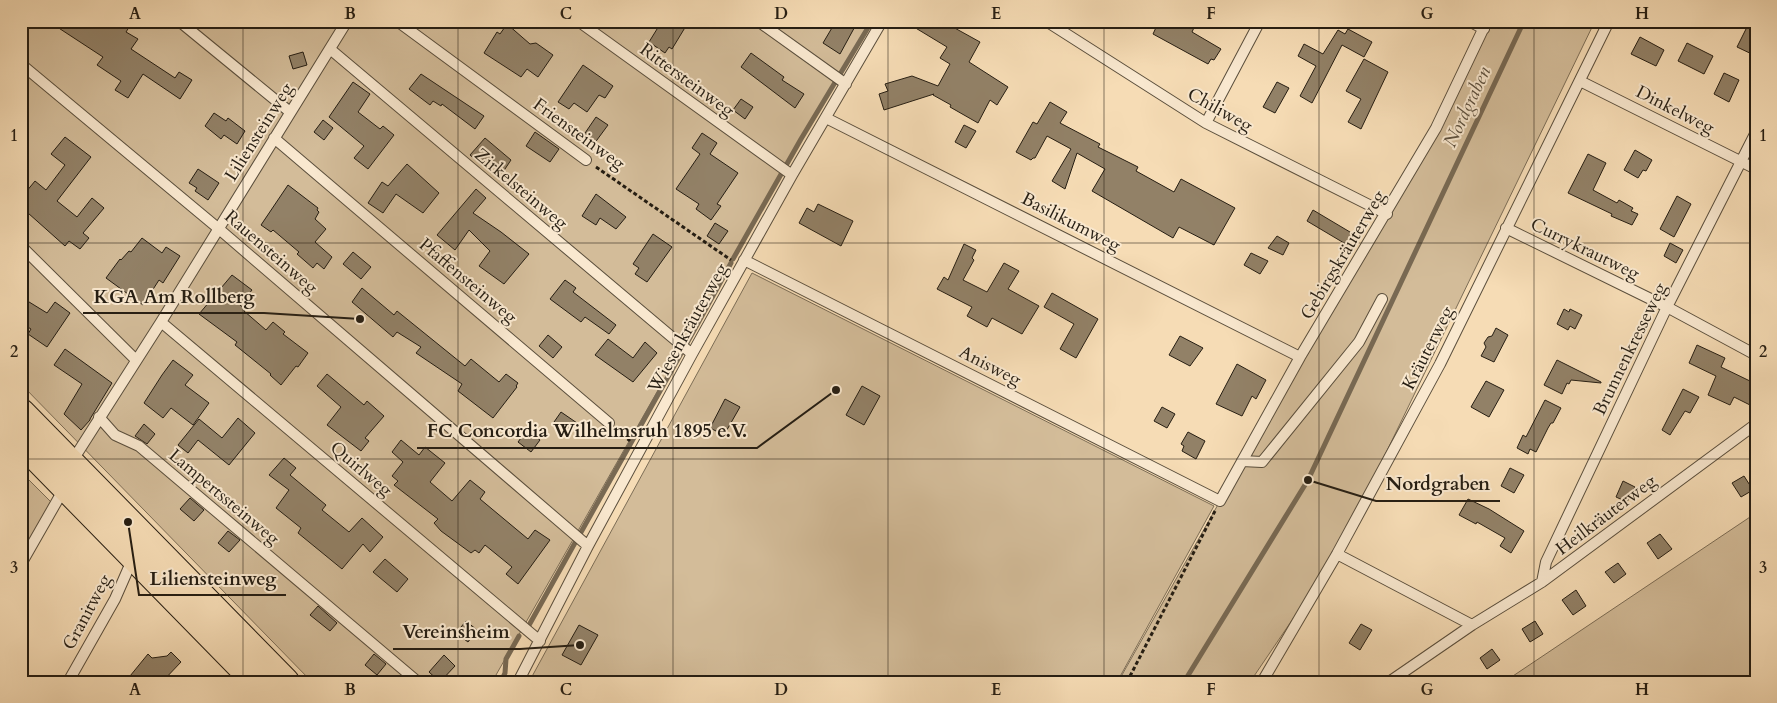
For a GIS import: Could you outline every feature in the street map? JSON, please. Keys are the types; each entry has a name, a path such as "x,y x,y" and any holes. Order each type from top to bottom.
{"main road":[{"path":"21,413 65,477 134,557 257,682"},
{"path":"21,441 65,477 284,682"}],"lane":[{"path":"179,21 290,112"},
{"name":"Liliensteinweg","path":"21,564 65,477 99,417 161,322 347,21"},
{"name":"Friensteinweg","path":"397,21 586,160"},
{"name":"Rittersteinweg","path":"578,21 792,175"},
{"path":"758,21 841,80"},
{"name":"Wiesenkräuterweg","path":"518,682 588,546 692,354 826,118 841,80 882,21"},
{"name":"Chiliweg","path":"1046,21 1206,123 1387,214"},
{"path":"1206,123 1260,21"},
{"path":"1469,21 1485,25"},
{"name":"Kräuterweg","path":"1262,682 1337,554 1440,364 1609,21"},
{"name":"Gebirgskräuterweg","path":"1220,501 1300,357 1387,214 1436,128 1485,25"},
{"name":"Zirkelsteinweg","path":"330,49 692,354"},
{"name":"Rauensteinweg","path":"21,64 219,229 588,546"},
{"name":"Dinkelweg","path":"1580,81 1756,169"},
{"name":"Basilikumweg","path":"826,118 1300,357"},
{"name":"Brunnenkresseweg","path":"1542,582 1546,562 1667,307 1756,132"},
{"name":"Pfaffensteinweg","path":"274,138 609,423"},
{"name":"Currykrautweg","path":"1506,228 1667,307 1756,355"},
{"path":"21,246 136,360"},
{"name":"Anisweg","path":"744,260 1220,501"},
{"path":"1242,462 1262,462 1359,342 1382,300"},
{"name":"Quirlweg","path":"161,322 540,641"},
{"name":"Lampertssteinweg","path":"99,417 115,435 139,446 418,682"},
{"name":"Heilkräuterweg","path":"1389,682 1472,625 1542,582 1756,424"},
{"path":"1337,554 1472,625"},
{"name":"Granitweg","path":"68,682 114,599 134,557"}],"path":[{"name":"Friensteinweg","path":"586,160 736,264 744,260"},
{"path":"609,423 640,450"},
{"path":"1127,682 1220,501"}],"shaded area":[{"path":"21,21 872,21 801,139 492,682 312,682 21,384"},
{"path":"1487,21 1595,21 1337,554 1250,682 1118,682 1220,501 1387,214"},
{"path":"752,273 1214,506 1117,682 529,682"},
{"path":"21,472 51,502 21,555"},
{"path":"1756,513 1756,682 1504,682"}],"building":[{"path":"48,21 133,21 126,32 138,39 131,49 175,78 179,72 192,80 180,99 143,74 128,98 115,90 121,81 97,65 103,57"},
{"path":"662,21 689,21 672,49 669,47 665,53 649,42"},
{"path":"836,21 858,21 840,54 823,43"},
{"path":"904,21 942,21 980,42 969,62 1008,87 997,105 990,100 978,123 950,107 951,105 934,94 884,110 879,94 888,91 885,84 912,76 938,86 950,64 940,58 947,47"},
{"path":"1159,21 1197,21 1192,32 1221,49 1214,60 1211,59 1208,64 1153,34"},
{"path":"1750,21 1756,21 1756,56 1737,47"},
{"path":"507,24 530,44 536,43 553,55 538,77 527,69 521,77 484,53 497,32 500,34"},
{"path":"1348,29 1372,42 1364,57 1342,45 1312,103 1300,96 1316,66 1298,56 1304,44 1323,54 1338,30 1345,34"},
{"path":"1640,37 1664,50 1656,66 1631,54"},
{"path":"1687,43 1713,56 1704,74 1678,61"},
{"path":"303,52 307,65 293,69 289,56"},
{"path":"751,53 784,77 782,80 804,94 795,108 741,67"},
{"path":"1364,59 1388,72 1361,129 1348,122 1361,99 1346,91"},
{"path":"583,65 613,86 605,98 599,95 587,112 574,103 569,109 558,102"},
{"path":"1724,73 1739,80 1729,102 1714,94"},
{"path":"421,74 484,116 475,129 442,104 441,106 433,101 430,105 409,89"},
{"path":"353,82 370,94 358,112 380,129 383,126 394,135 368,169 354,158 364,146 329,117"},
{"path":"1277,82 1289,88 1275,113 1263,107"},
{"path":"741,99 753,107 745,119 733,110"},
{"path":"1050,102 1067,112 1060,123 1100,144 1098,147 1138,167 1136,171 1174,192 1181,179 1235,208 1214,245 1179,227 1173,238 1092,191 1105,169 1077,153 1065,189 1052,181 1071,149 1047,136 1035,158 1031,160 1016,152 1033,122 1037,124"},
{"path":"214,113 226,121 228,118 245,131 237,144 224,135 221,139 205,126"},
{"path":"596,117 608,125 594,144 583,136"},
{"path":"323,120 333,128 324,140 314,132"},
{"path":"964,125 976,131 966,148 955,142"},
{"path":"535,132 559,149 550,162 526,146"},
{"path":"702,133 717,143 710,154 738,173 717,204 721,206 711,220 696,209 699,204 676,189 700,154 692,148"},
{"path":"65,137 91,157 57,201 77,217 92,198 104,208 83,233 89,238 80,249 69,241 65,246 28,213 23,214 21,207 21,198 35,181 46,190 65,165 51,154"},
{"path":"485,138 511,160 503,172 489,163 485,162 483,166 470,155"},
{"path":"1635,150 1652,160 1646,171 1643,170 1638,178 1624,170"},
{"path":"1588,154 1606,163 1593,190 1617,203 1619,200 1633,208 1631,211 1638,214 1632,225 1568,193"},
{"path":"407,164 439,193 423,213 396,194 383,213 368,203 382,182 388,186"},
{"path":"198,169 219,183 208,200 195,191 197,188 189,183"},
{"path":"288,185 318,208 319,212 315,219 326,229 315,242 332,257 324,269 317,263 313,268 297,254 299,252 273,230 271,232 261,225"},
{"path":"476,189 486,198 473,213 529,254 504,284 479,266 490,251 469,230 455,250 437,235"},
{"path":"596,194 626,217 616,229 600,218 596,225 582,216"},
{"path":"1677,196 1691,204 1674,237 1660,229"},
{"path":"818,204 853,221 841,246 799,223 807,208 814,212"},
{"path":"1313,210 1355,235 1349,246 1307,221"},
{"path":"715,223 728,231 719,244 707,236"},
{"path":"653,234 672,247 647,282 635,274 639,268 633,264"},
{"path":"1277,236 1289,243 1283,255 1268,248"},
{"path":"142,238 162,253 166,247 180,256 163,283 159,280 143,305 106,278 120,259 129,251 131,252"},
{"path":"1670,243 1683,250 1676,263 1664,256"},
{"path":"964,244 976,250 972,258 974,260 963,280 987,292 1004,263 1019,271 1008,289 1039,306 1022,334 992,318 987,327 967,316 972,307 937,289 944,277 948,280"},
{"path":"353,252 371,267 361,279 343,264"},
{"path":"1251,253 1268,261 1260,274 1244,265"},
{"path":"232,275 252,290 240,305 245,309 244,311 266,330 273,322 285,332 283,334 308,353 281,385 271,374 235,345 237,342 199,314"},
{"path":"565,280 576,288 573,292 616,325 609,334 585,317 581,322 550,299"},
{"path":"362,288 394,315 397,311 465,366 471,359 499,382 506,374 518,383 517,387 493,418 458,391 462,384 416,353 421,347 397,332 393,337 352,302"},
{"path":"1052,293 1098,319 1076,358 1060,349 1074,324 1044,307"},
{"path":"21,297 47,313 55,302 70,313 47,347 28,334 31,329 21,323"},
{"path":"1564,309 1569,312 1570,309 1582,315 1575,329 1570,326 1568,330 1557,324"},
{"path":"1496,328 1508,335 1494,362 1481,356 1486,347 1484,343 1488,337 1492,336"},
{"path":"548,335 562,347 553,358 539,346"},
{"path":"1180,336 1203,348 1190,366 1169,355"},
{"path":"608,339 633,358 645,342 657,353 633,382 595,355"},
{"path":"1697,345 1725,358 1721,367 1752,382 1750,385 1756,388 1756,394 1750,405 1734,397 1730,405 1708,395 1716,376 1689,363"},
{"path":"65,349 112,383 90,420 81,430 64,414 82,384 54,365"},
{"path":"173,360 193,375 185,385 209,403 193,425 171,408 163,418 144,403"},
{"path":"1557,360 1601,383 1571,380 1569,384 1567,383 1562,394 1544,385"},
{"path":"1237,364 1266,380 1256,399 1252,396 1242,416 1216,404"},
{"path":"327,374 364,405 367,401 384,416 365,438 369,441 361,451 327,425 341,407 317,386"},
{"path":"1486,381 1504,390 1489,417 1471,407"},
{"path":"862,386 880,396 864,425 846,415"},
{"path":"1683,389 1699,397 1690,413 1685,411 1670,435 1662,430"},
{"path":"725,399 740,407 724,435 710,428"},
{"path":"1545,400 1561,408 1536,452 1530,449 1528,454 1517,448 1523,435 1526,437"},
{"path":"1162,407 1175,414 1167,428 1154,421"},
{"path":"561,412 577,423 569,433 554,422"},
{"path":"238,418 255,433 229,465 198,440 188,453 178,445 199,419 222,438"},
{"path":"144,424 155,434 147,444 135,436"},
{"path":"527,430 540,440 531,452 518,442"},
{"path":"1188,432 1205,441 1196,459 1182,451 1184,446 1181,444"},
{"path":"401,440 419,455 425,447 445,463 430,482 452,501 470,480 485,492 480,499 528,539 535,530 550,540 518,584 506,574 512,567 485,545 479,553 475,550 471,553 441,531 434,523 438,519 394,485 398,481 392,476 403,462 392,452"},
{"path":"284,458 296,468 290,475 326,505 322,510 349,532 362,518 383,537 370,552 363,544 342,569 298,533 301,528 276,508 289,490 269,475"},
{"path":"1510,468 1524,475 1514,493 1501,486"},
{"path":"1744,476 1753,490 1741,497 1732,483"},
{"path":"1623,481 1635,487 1627,502 1616,497"},
{"path":"190,498 204,510 194,521 180,509"},
{"path":"1468,499 1489,509 1524,531 1511,553 1500,546 1505,538 1477,522 1476,524 1459,515"},
{"path":"228,531 240,540 229,552 218,543"},
{"path":"1660,534 1672,549 1658,559 1647,543"},
{"path":"385,559 408,579 397,592 373,572"},
{"path":"1618,563 1626,574 1614,583 1605,572"},
{"path":"1576,590 1586,606 1573,615 1562,600"},
{"path":"318,606 337,623 330,631 310,615"},
{"path":"466,621 477,630 468,642 456,633"},
{"path":"1535,621 1543,634 1530,642 1522,629"},
{"path":"1361,624 1372,630 1360,650 1349,643"},
{"path":"579,625 598,635 581,665 562,655"},
{"path":"1492,649 1500,660 1487,669 1480,658"},
{"path":"171,652 181,662 162,682 137,682 130,676 148,654 152,658 167,656"},
{"path":"374,654 386,664 377,675 365,665"},
{"path":"444,655 455,666 440,682 429,672"}],"waterway":[{"path":"733,259 801,139 872,21"},
{"name":"Nordgraben","path":"1184,682 1308,480 1524,21"},
{"path":"687,343 731,263"},
{"path":"580,534 683,350"},
{"path":"528,627 576,541"},
{"path":"501,682 505,673 506,659 519,636"}],"place":[{"name":"KGA Am Rollberg","path":"360,319"},
{"name":"FC Concordia Wilhelmsruh 1895 e.V.","path":"836,390"},
{"name":"Nordgraben","path":"1308,480"},
{"name":"Liliensteinweg","path":"128,522"},
{"name":"Vereinsheim","path":"580,645"}]}
